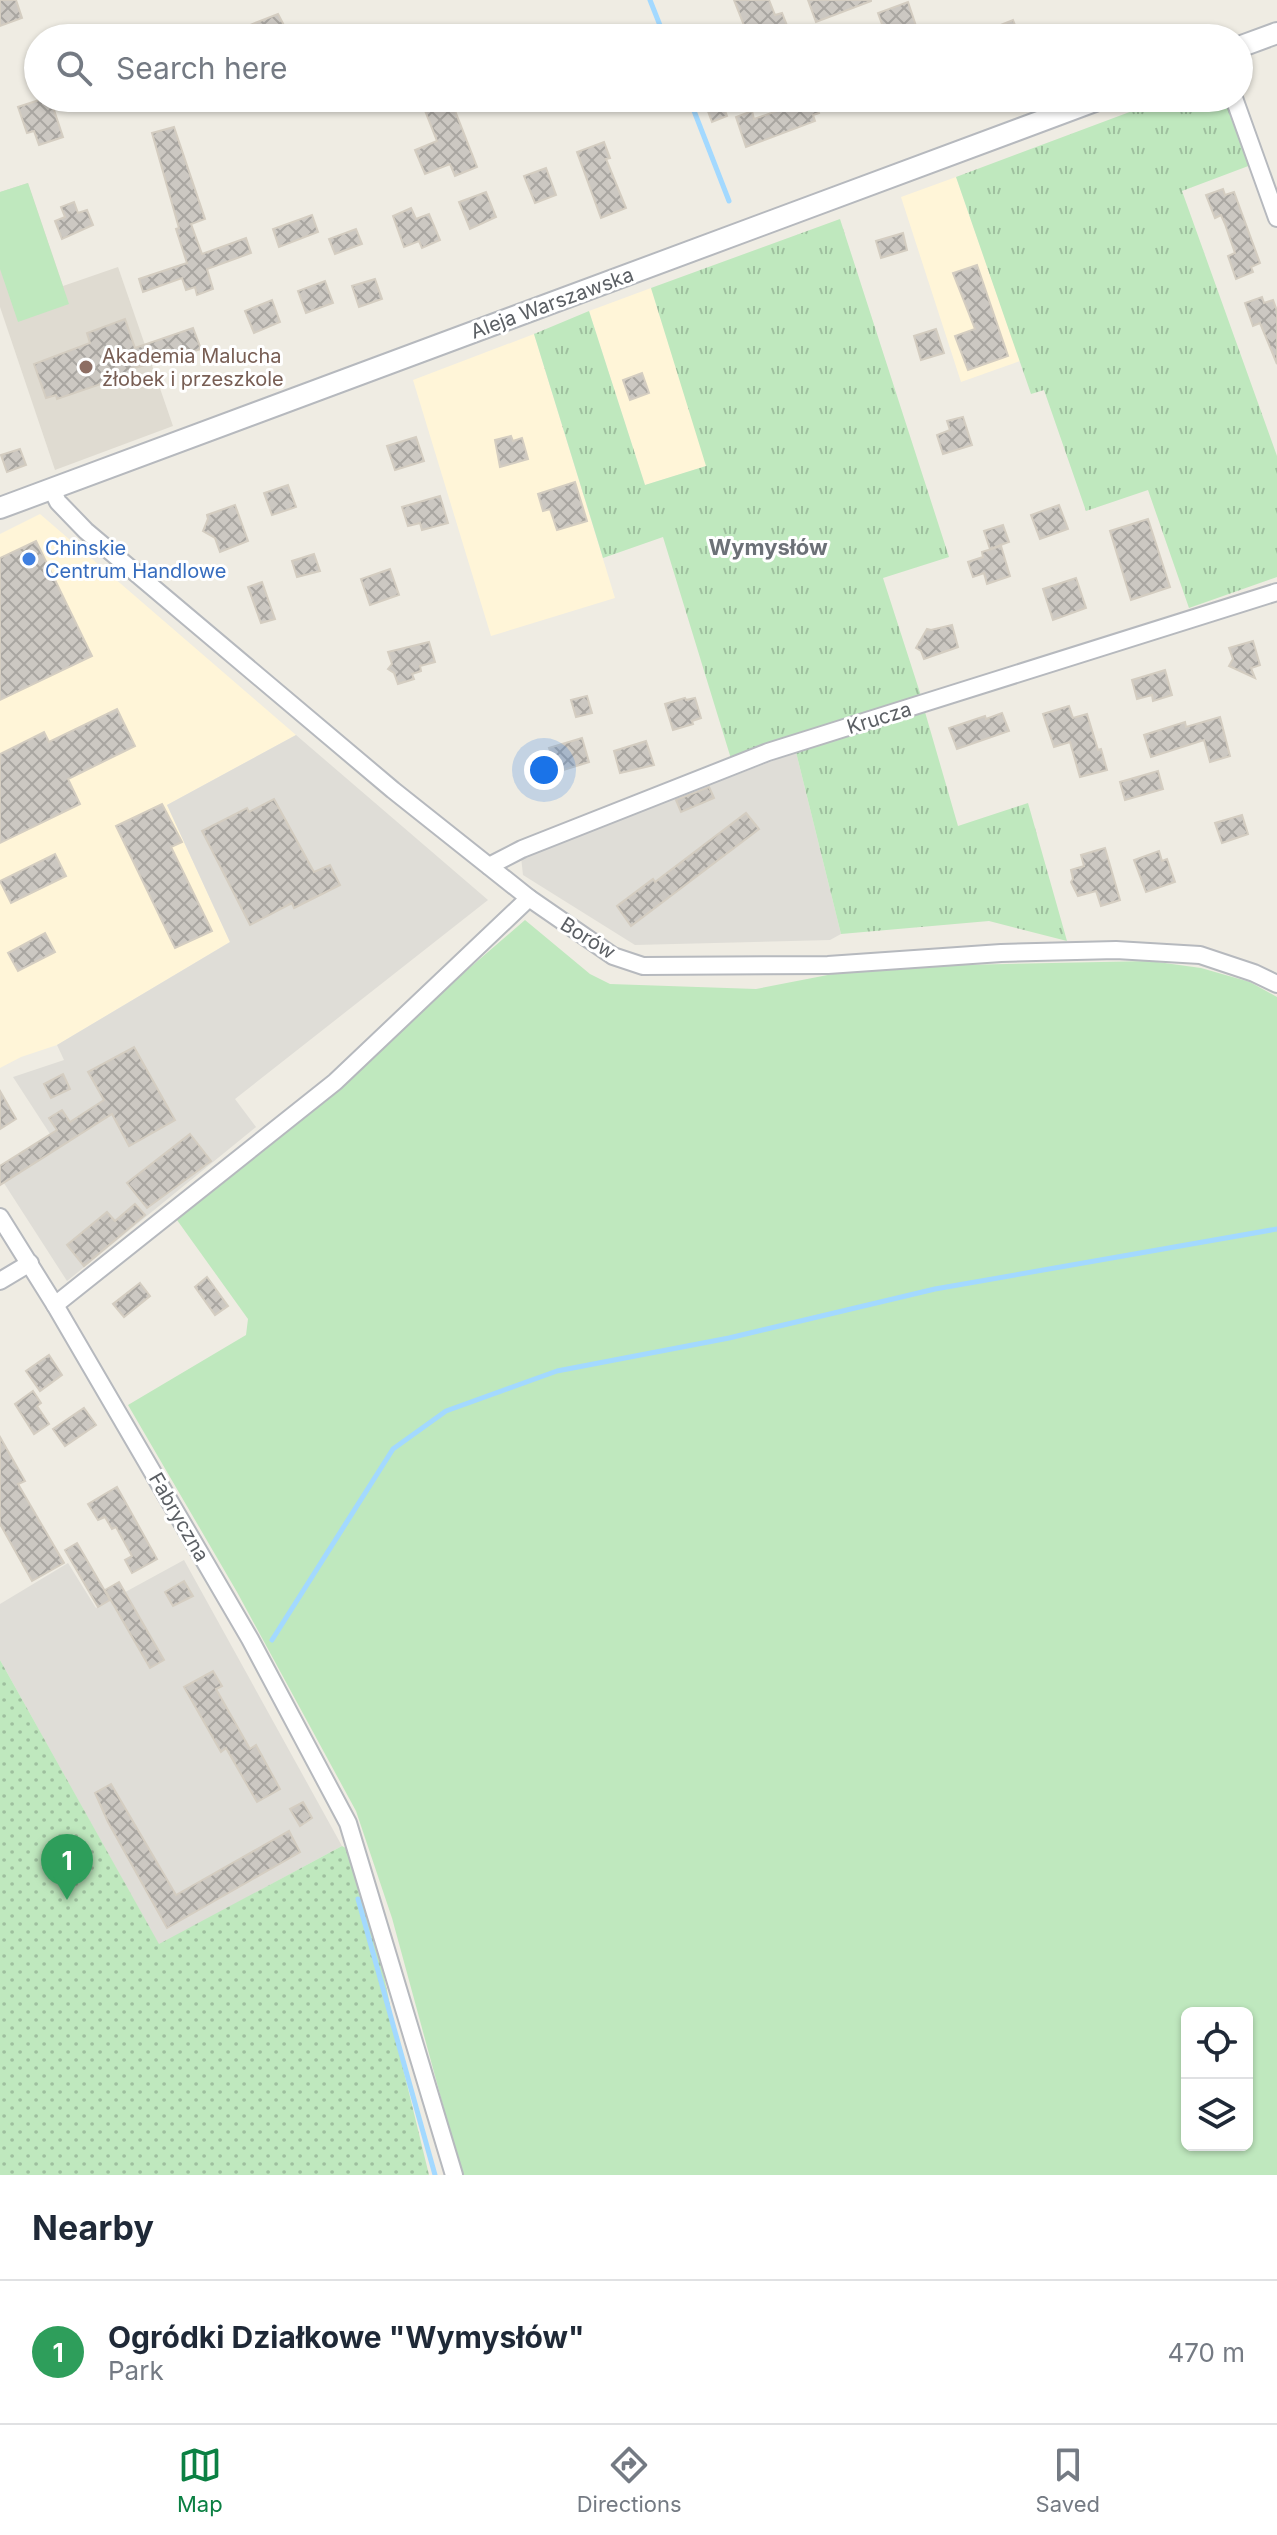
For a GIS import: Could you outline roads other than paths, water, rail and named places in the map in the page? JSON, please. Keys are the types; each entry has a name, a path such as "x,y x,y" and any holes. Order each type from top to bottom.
{"street":[{"path":"1253,42 1277,33"},
{"name":"Aleja Warszawska","path":"0,508 1065,112"},
{"path":"1239,112 1277,218"},
{"name":"Borów","path":"51,488 58,502 86,531 393,790 529,898 613,956 643,966 828,965 1001,953 1116,950 1200,955 1277,984"},
{"name":"Krucza","path":"489,866 522,849 768,752 1277,592"},
{"path":"55,1305 335,1082 529,898"},
{"name":"Fabryczna","path":"0,1217 55,1305 250,1639 348,1823 454,2175"},
{"path":"0,1281 30,1263"}],"waterway":[{"path":"650,0 659,24"},
{"path":"694,112 729,201"},
{"path":"272,1640 393,1449 446,1411 557,1371 729,1338 935,1289 1277,1229"},
{"path":"358,1899 435,2175"}],"place":[{"name":"Akademia Malucha żłobek i przeszkole","path":"86,367"},
{"name":"Chinskie Centrum Handlowe","path":"29,559"},
{"name":"Ogródki Działkowe \"Wymysłów\"","path":"67,1900"}],"district":[{"name":"Wymysłów","path":"768,547"}]}
